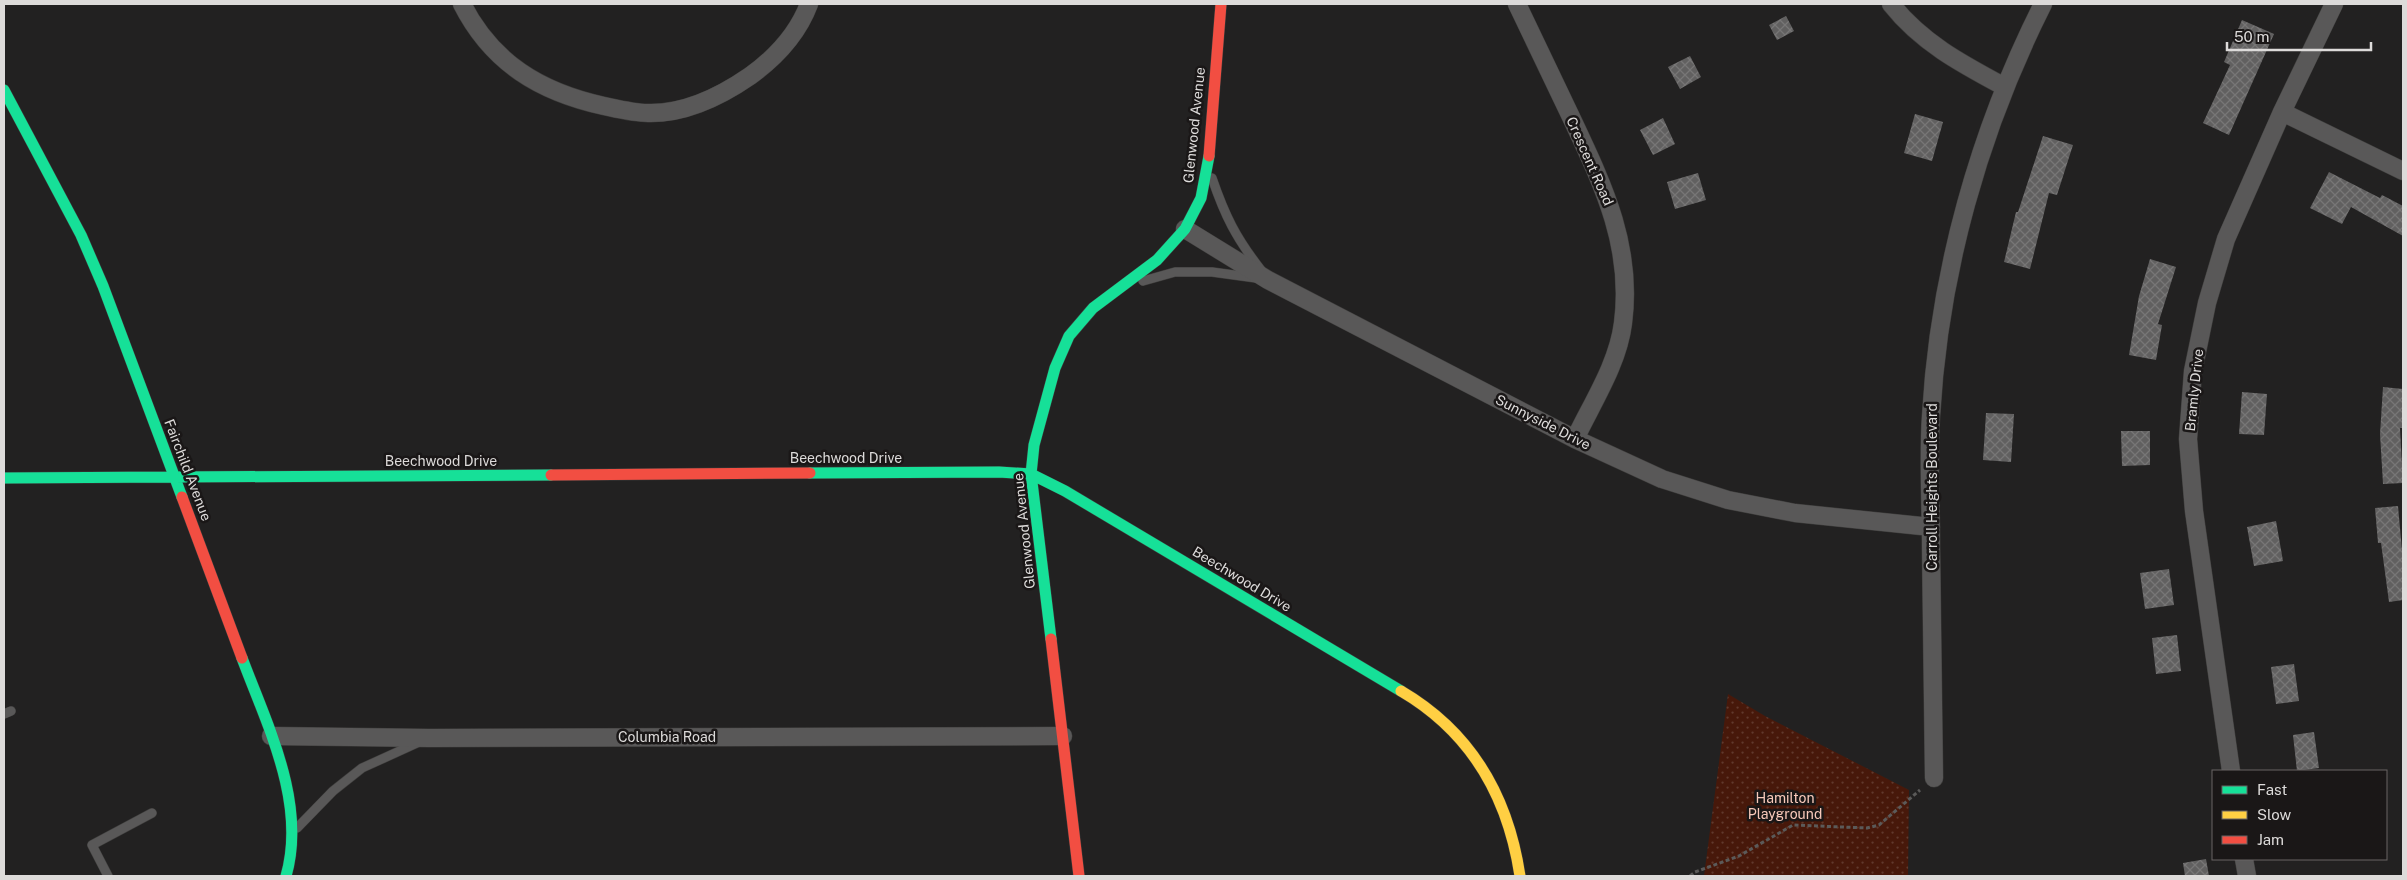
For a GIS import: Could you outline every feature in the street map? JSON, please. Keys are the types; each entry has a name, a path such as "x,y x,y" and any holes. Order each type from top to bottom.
{"street":[{"path":"462,4 477,28 500,56 523,75 554,92 594,104 649,113 680,109 705,101 732,89 761,68 782,48 809,4"},
{"name":"Glenwood Avenue","path":"1079,876 1032,474 1034,444 1055,368 1069,336 1093,308 1157,260 1185,229 1201,198 1208,166 1221,4"},
{"name":"Crescent Road","path":"1517,4 1603,184 1618,229 1625,272 1623,325 1611,365 1575,439"},
{"path":"1890,4 1919,35 1951,59 2005,87"},
{"name":"Carroll Heights Boulevard","path":"1934,778 1931,416 1940,332 1959,233 1979,159 2005,87 2043,4"},
{"name":"Bramly Drive","path":"2232,770 2194,512 2188,439 2192,381 2207,302 2226,239 2282,112 2334,4"},
{"name":"Fairchild Avenue","path":"4,90 81,235 103,286 271,736 287,787 292,834 286,876"},
{"path":"2282,112 2403,171"},
{"name":"Sunnyside Drive","path":"1185,229 1268,280 1575,439 1662,478 1728,500 1795,513 1931,527"},
{"name":"Beechwood Drive","path":"4,478 989,472 1032,474 1065,491 1410,696 1437,717 1465,742 1494,788 1501,802 1511,835 1520,876"},
{"name":"Columbia Road","path":"271,736 429,738 1063,736"},
{"path":"2244,860 2247,876"}],"lane":[{"path":"1208,166 1229,223 1238,240 1268,280"},
{"path":"1120,287 1175,272 1212,272 1268,280"},
{"path":"292,834 333,791 362,768 429,738"},
{"path":"108,876 92,845 152,813"}],"path":[{"path":"1690,876 1695,872 1739,856 1792,825 1867,828 1880,825 1934,778"}],"green space":[{"name":"Hamilton Playground","path":"1728,694 1765,716 1909,790 1908,876 1704,876"}],"building":[{"path":"1786,16 1794,31 1777,40 1769,25"},
{"path":"2242,20 2274,34 2229,135 2203,123 2230,65 2224,62"},
{"path":"1690,56 1701,77 1680,89 1668,67"},
{"path":"1915,114 1943,122 1932,161 1904,153"},
{"path":"1663,118 1675,144 1653,155 1640,130"},
{"path":"2043,136 2073,145 2057,195 2049,193 2030,269 2004,262 2016,212 2018,212"},
{"path":"2329,172 2380,198 2382,195 2403,206 2403,236 2351,207 2342,224 2310,208"},
{"path":"1698,173 1706,200 1675,209 1667,182"},
{"path":"2150,259 2176,267 2158,324 2162,325 2156,360 2129,355 2139,296"},
{"path":"2383,387 2403,389 2403,428 2400,428 2403,483 2383,484 2380,434"},
{"path":"2242,392 2267,394 2264,435 2239,434"},
{"path":"1986,413 2014,414 2011,462 1983,460"},
{"path":"2121,431 2150,431 2150,465 2122,466"},
{"path":"2398,506 2403,561 2403,600 2389,602 2381,543 2378,543 2375,508"},
{"path":"2276,521 2283,561 2254,566 2247,527"},
{"path":"2169,569 2174,605 2145,609 2140,573"},
{"path":"2177,635 2181,671 2156,674 2152,638"},
{"path":"2294,664 2299,701 2276,704 2271,667"},
{"path":"2314,732 2319,768 2297,770 2293,735"},
{"path":"2206,859 2209,876 2185,876 2183,863"}],"traffic: fast":[{"path":"4,90 81,235 103,286 182,497"},
{"path":"1051,639 1031,474 1034,445 1055,368 1069,336 1093,308 1157,260 1185,229 1201,198 1209,156"},
{"path":"810,473 999,472 1031,474 1065,491 1401,691"},
{"path":"4,478 551,475"},
{"path":"242,658 272,737 288,793 292,821 291,848 286,876"}],"traffic: slow":[{"path":"1401,691 1426,707 1447,726 1466,746 1482,769 1496,793 1506,819 1520,876"}],"traffic: jam":[{"path":"1209,156 1221,4"},
{"path":"551,475 810,473"},
{"path":"182,497 242,658"},
{"path":"1051,639 1079,876"}]}
